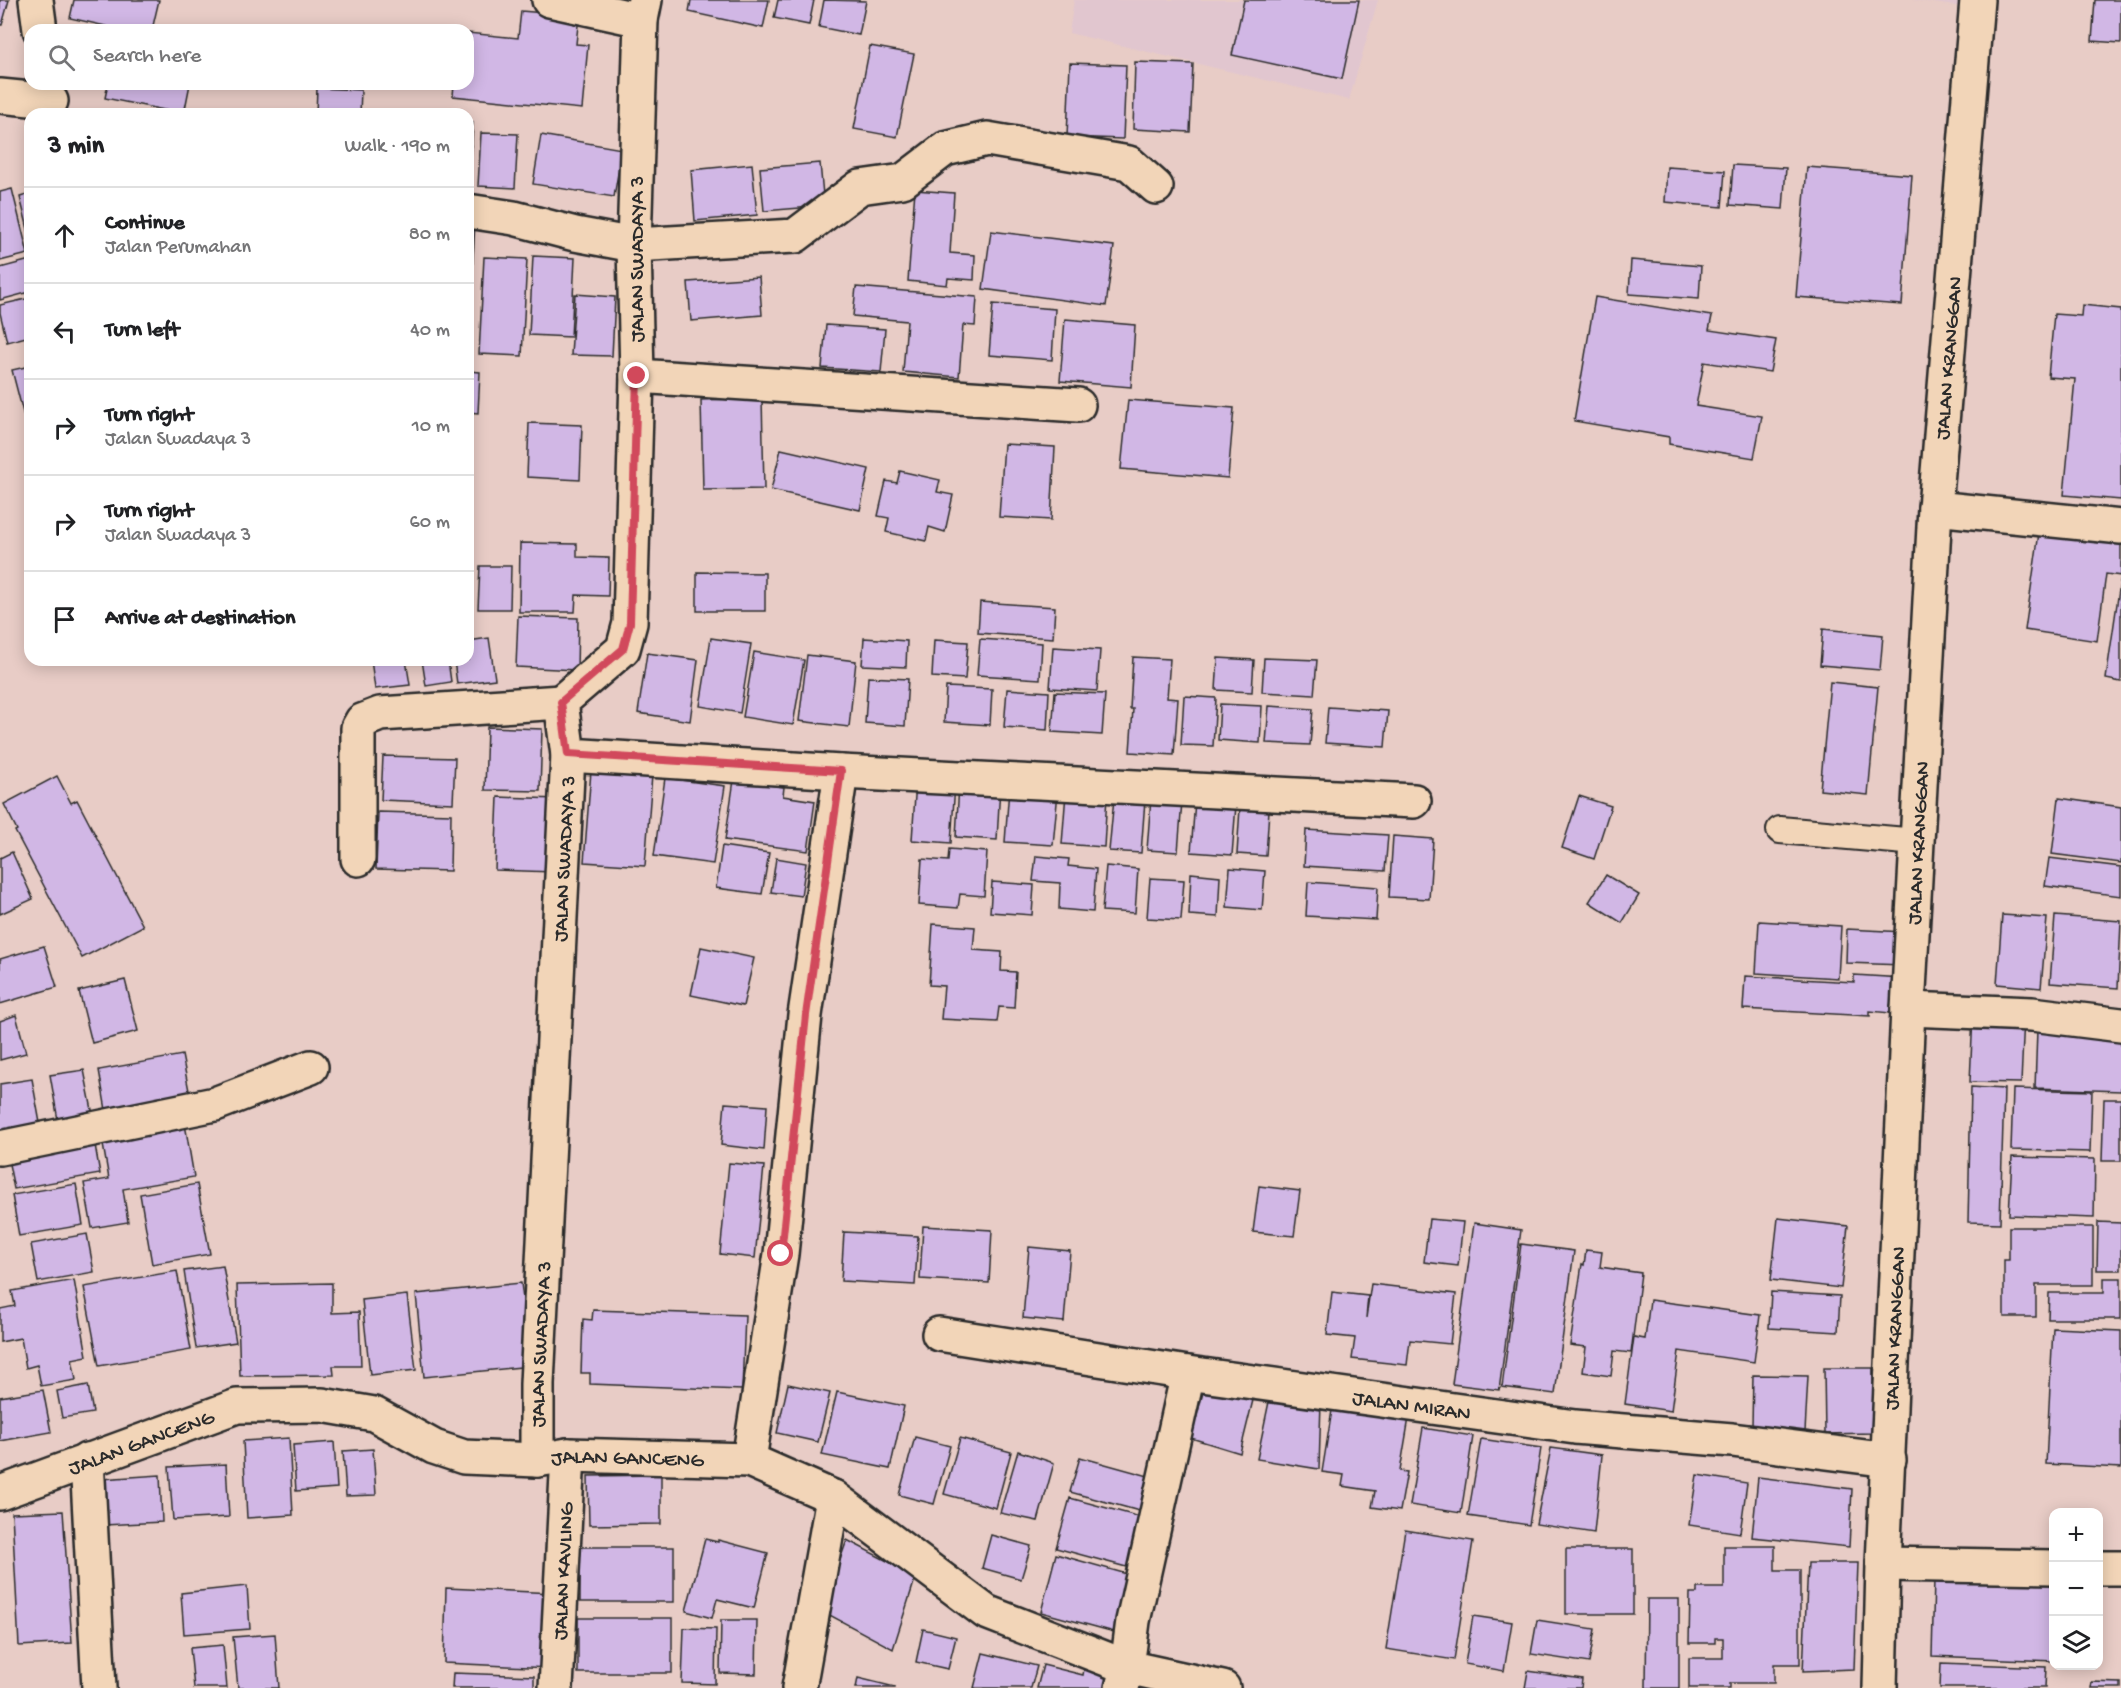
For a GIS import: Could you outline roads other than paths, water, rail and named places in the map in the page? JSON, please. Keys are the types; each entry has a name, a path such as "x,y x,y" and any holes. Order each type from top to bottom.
{"street":[{"path":"36,0 39,24"},
{"path":"549,0 643,10"},
{"name":"JALAN KRANGGAN","path":"1880,1688 1883,1564 1908,1009 1935,508 1977,0"},
{"name":"JALAN SWADAYA 3","path":"553,1457 537,1384 568,754 561,702 623,649 630,623 637,376 634,245 643,10"},
{"path":"0,96 53,100"},
{"path":"474,212 514,218 575,234 634,245 795,236 860,187 903,181 945,149 987,139 1129,164 1156,187"},
{"path":"637,376 1078,405"},
{"path":"1935,508 2121,527"},
{"path":"358,859 358,728 362,721 381,714 561,702"},
{"path":"568,754 841,771 1414,801"},
{"path":"750,1460 781,1254 806,1015 841,771"},
{"path":"1908,1009 2032,1014 2121,1025"},
{"path":"0,1148 216,1104 311,1067"},
{"name":"JALAN MIRAN","path":"939,1334 1188,1373 1575,1427 1732,1440 1889,1460"},
{"path":"1124,1677 1133,1621 1188,1373"},
{"name":"JALAN GANCENG","path":"0,1493 237,1407 322,1405 374,1414 434,1447 464,1457 750,1460 833,1497 986,1612 1124,1677 1223,1688"},
{"name":"JALAN KAVLING","path":"553,1457 555,1688"},
{"path":"87,1460 99,1688"},
{"path":"799,1688 833,1497"},
{"path":"1883,1564 2049,1567"},
{"path":"2103,1568 2121,1568"}],"lane":[{"path":"1780,830 1917,842"}]}
